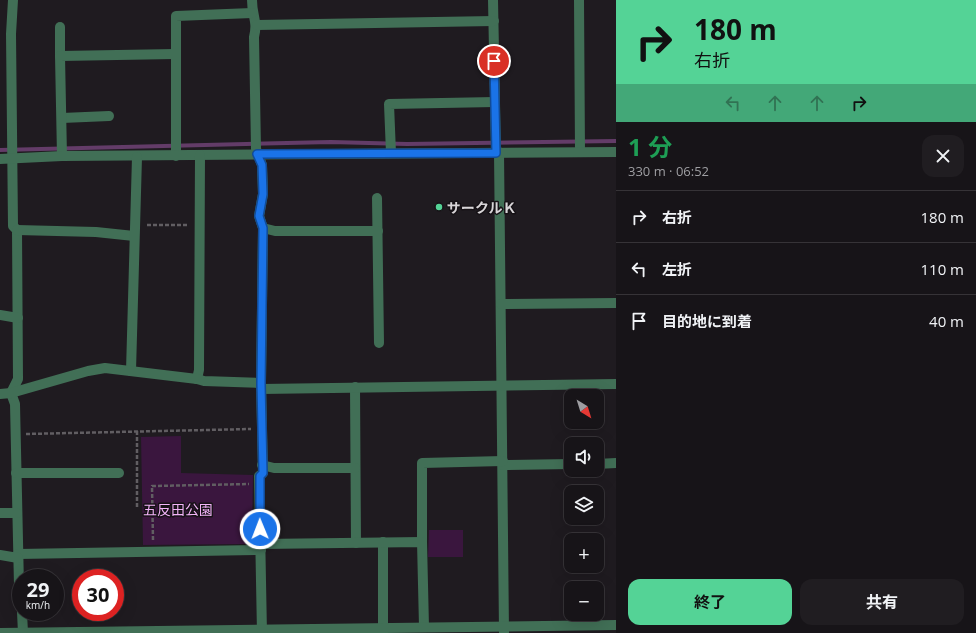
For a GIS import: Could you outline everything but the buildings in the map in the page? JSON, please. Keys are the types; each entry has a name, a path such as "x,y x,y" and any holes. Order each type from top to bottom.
{"street":[{"path":"13,0 11,34 12,153 13,226 17,230 18,379 11,393 15,404 18,569"},
{"path":"252,0 252,13 257,25 254,37 256,148 262,165 263,194 259,216 263,228 261,386 262,465 260,484 262,631"},
{"path":"493,0 501,304 504,630"},
{"path":"579,0 580,149"},
{"path":"176,154 176,16 252,13"},
{"path":"257,25 494,21"},
{"path":"60,27 62,151"},
{"path":"60,56 175,54"},
{"path":"391,147 389,104 495,102"},
{"path":"62,118 109,116"},
{"path":"0,159 12,153 62,151 137,156 176,154 200,155 256,148 496,147 580,149 616,152"},
{"path":"197,379 199,370 200,155"},
{"path":"131,371 137,156"},
{"path":"377,198 379,343"},
{"path":"263,228 275,231 378,231"},
{"path":"17,230 96,232 135,231"},
{"path":"501,304 616,303"},
{"path":"0,315 18,318"},
{"path":"0,394 11,393 88,371 106,368 204,381 261,386 502,386 616,384"},
{"path":"355,386 356,543"},
{"path":"424,627 422,463 564,464"},
{"path":"604,464 616,463"},
{"path":"262,465 274,468 355,468"},
{"path":"16,473 120,473"},
{"path":"0,513 17,513"},
{"path":"0,555 18,556 383,542 422,542"},
{"path":"383,542 383,630"},
{"path":"22,621 23,633"},
{"path":"0,632 383,630 424,627 504,630 616,625"}],"path":[{"path":"135,231 200,225"},
{"path":"16,434 252,429"},
{"path":"137,431 137,507"},
{"path":"153,551 152,486 260,484"}],"green space":[{"name":"五反田公園","path":"181,436 181,473 253,475 252,535 245,544 143,545 141,437"},
{"path":"429,530 463,530 463,557 428,557"}],"waterway":[{"path":"0,150 331,142 407,144 616,141"}],"place":[{"name":"サークルＫ","path":"439,207"}],"route":[{"path":"260,529 260,476 263,473 261,384 263,228 259,216 263,194 262,165 257,154 496,153 494,61"}]}
